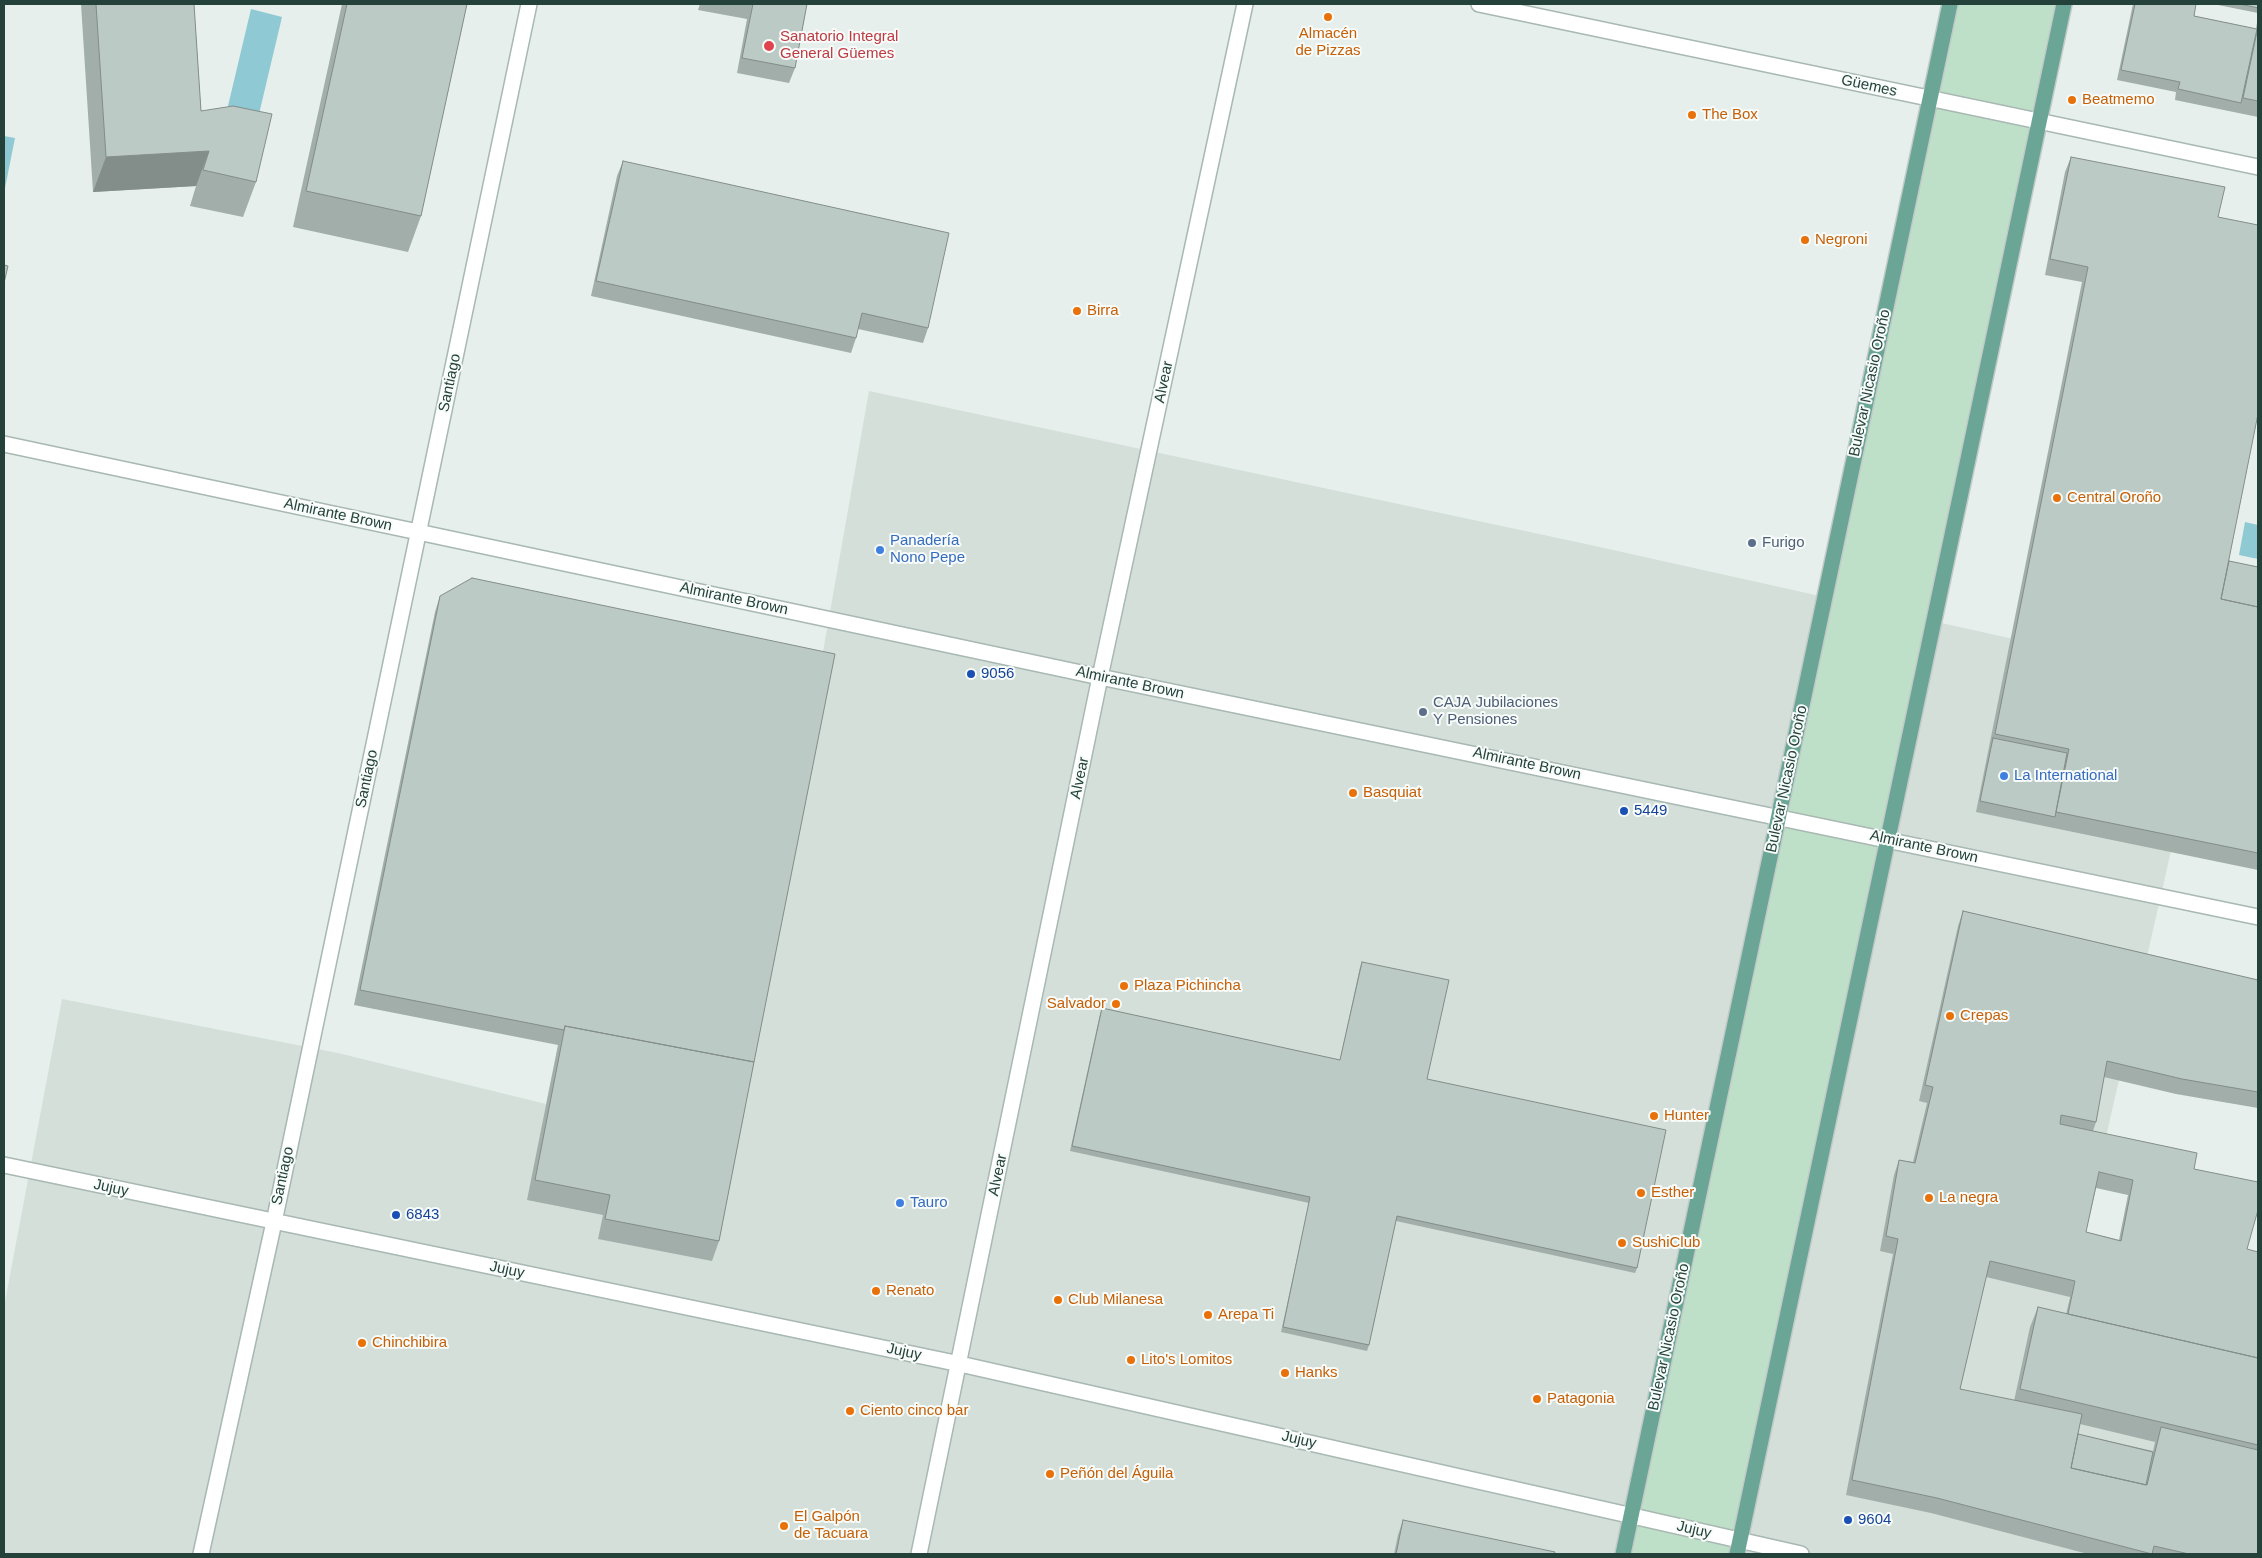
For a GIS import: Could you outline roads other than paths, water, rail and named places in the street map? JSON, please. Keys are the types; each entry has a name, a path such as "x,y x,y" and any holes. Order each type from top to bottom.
{"main road":[{"name":"Bulevar Nicasio Oroño","path":"1623,1554 1950,4"},
{"path":"1739,1547 2064,4"}],"street":[{"name":"Santiago","path":"201,1554 274,1222 529,4"},
{"name":"Alvear","path":"919,1554 960,1364 1100,677 1245,4"},
{"name":"Güemes","path":"1479,4 2258,167"},
{"name":"Almirante Brown","path":"4,444 1100,677 2258,917"},
{"name":"Jujuy","path":"4,1165 960,1364 1631,1515 1739,1547 1801,1554"}],"water":[{"path":"251,9 282,17 259,114 228,106"},
{"path":"4,136 15,138 5,188 4,188"},
{"path":"2245,522 2258,525 2258,559 2239,555"}],"place":[{"name":"Almacén de Pizzas","path":"1328,17"},
{"name":"Sanatorio Integral General Güemes","path":"769,46"},
{"name":"Beatmemo","path":"2072,100"},
{"name":"The Box","path":"1692,115"},
{"name":"Negroni","path":"1805,240"},
{"name":"Birra","path":"1077,311"},
{"name":"Central Oroño","path":"2057,498"},
{"name":"Furigo","path":"1752,543"},
{"name":"Panadería Nono Pepe","path":"880,550"},
{"name":"9056","path":"971,674"},
{"name":"CAJA Jubilaciones Y Pensiones","path":"1423,712"},
{"name":"La International","path":"2004,776"},
{"name":"Basquiat","path":"1353,793"},
{"name":"5449","path":"1624,811"},
{"name":"Plaza Pichincha","path":"1124,986"},
{"name":"Salvador","path":"1116,1004"},
{"name":"Crepas","path":"1950,1016"},
{"name":"Hunter","path":"1654,1116"},
{"name":"Esther","path":"1641,1193"},
{"name":"La negra","path":"1929,1198"},
{"name":"Tauro","path":"900,1203"},
{"name":"6843","path":"396,1215"},
{"name":"SushiClub","path":"1622,1243"},
{"name":"Renato","path":"876,1291"},
{"name":"Club Milanesa","path":"1058,1300"},
{"name":"Arepa Ti","path":"1208,1315"},
{"name":"Chinchibira","path":"362,1343"},
{"name":"Lito's Lomitos","path":"1131,1360"},
{"name":"Hanks","path":"1285,1373"},
{"name":"Patagonia","path":"1537,1399"},
{"name":"Ciento cinco bar","path":"850,1411"},
{"name":"Peñón del Águila","path":"1050,1474"},
{"name":"9604","path":"1848,1520"},
{"name":"El Galpón de Tacuara","path":"784,1526"}]}
